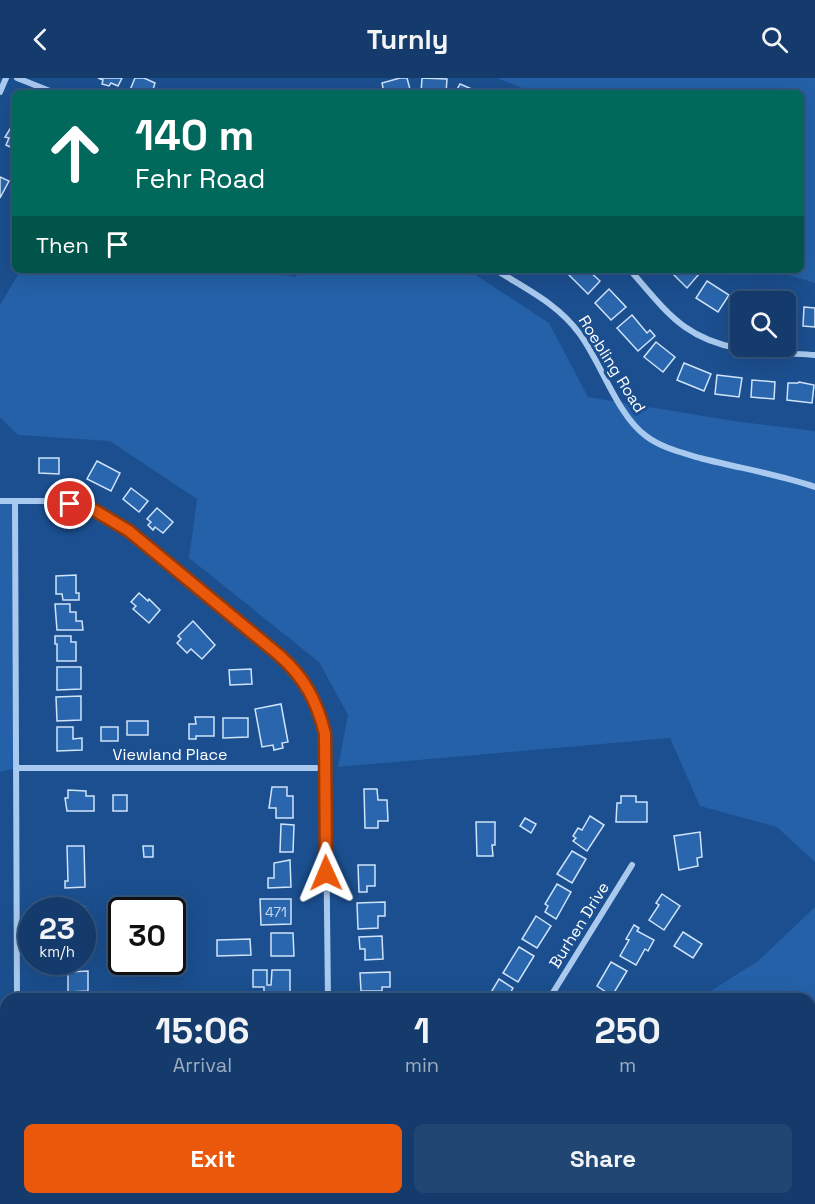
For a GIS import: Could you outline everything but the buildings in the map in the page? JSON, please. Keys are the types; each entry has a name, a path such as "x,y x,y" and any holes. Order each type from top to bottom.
{"street":[{"path":"0,92 6,78"},
{"path":"17,78 47,90"},
{"name":"Roebling Road","path":"501,273 555,307 569,320 581,335 631,420 643,434 658,444 815,487"},
{"path":"633,273 670,315 700,336 735,348 815,355"},
{"path":"0,501 45,501 94,510 129,531 293,668 309,690 321,716 325,734 328,993"},
{"path":"15,501 17,993"},
{"name":"Viewland Place","path":"16,768 324,768"},
{"name":"Burhen Drive","path":"553,993 632,865"}],"shaded area":[{"path":"497,78 815,78 815,283 783,273 804,273 804,90 527,90"},
{"path":"19,273 274,273 295,277 300,273 473,273 549,323 588,397 734,421 815,431 815,862 777,827 700,806 670,738 338,767 348,715 319,662 189,558 197,499 110,441 18,435 0,417 0,305"},
{"path":"0,501 15,501 16,768 0,772"},
{"path":"815,907 815,993 707,993 758,961"}],"route":[{"path":"70,504 94,510 129,531 279,655 304,682 314,698 325,734 326,873"}]}
